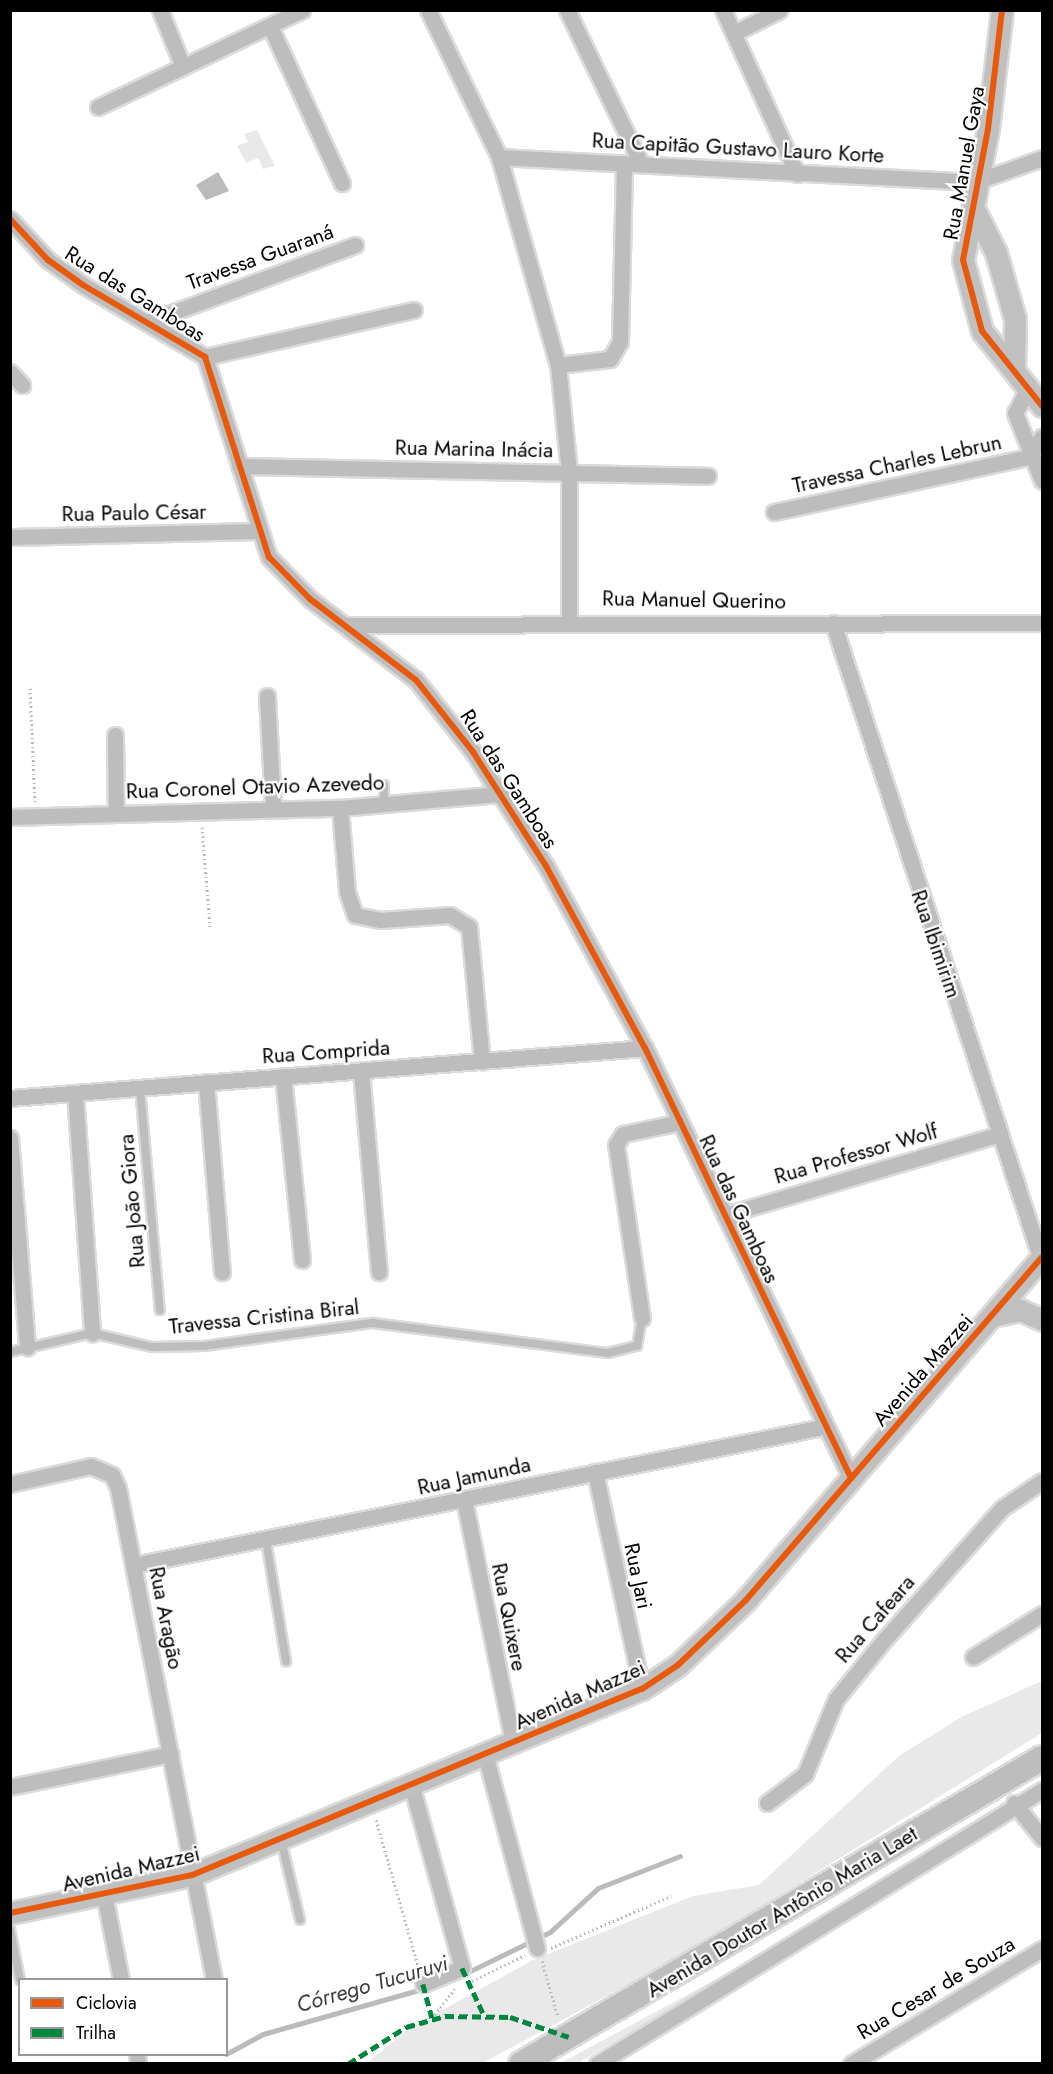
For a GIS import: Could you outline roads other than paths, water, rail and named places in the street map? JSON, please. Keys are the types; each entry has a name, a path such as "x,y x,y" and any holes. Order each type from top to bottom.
{"main road":[{"name":"Avenida Doutor Antônio Maria Laet","path":"521,2064 1042,1758"}],"street":[{"path":"160,10 183,67"},
{"path":"98,108 302,10"},
{"path":"428,10 499,157 558,365 569,472 569,620"},
{"path":"567,10 641,164"},
{"path":"723,10 796,174"},
{"path":"734,33 780,10"},
{"name":"Rua Manuel Gaya","path":"1002,10 988,129 975,182 974,209 963,260 982,331 1042,406"},
{"path":"270,26 342,183"},
{"name":"Rua Capitão Gustavo Lauro Korte","path":"499,157 975,182"},
{"path":"975,182 1042,158"},
{"path":"558,365 610,359 620,342 624,163"},
{"name":"Rua Manuel Gaya","path":"974,209 996,253 1015,319 1014,369"},
{"name":"Rua das Gamboas","path":"10,219 48,260 205,357 258,531 284,575 436,700 501,794 645,1048 823,1427 851,1478"},
{"name":"Travessa Guaraná","path":"147,322 356,245"},
{"path":"205,357 414,310"},
{"path":"10,372 22,385"},
{"path":"1028,388 1015,413 1029,457 1042,481"},
{"path":"1029,457 1042,437"},
{"name":"Travessa Charles Lebrun","path":"774,512 1029,457"},
{"name":"Rua Marina Inácia","path":"239,466 708,476"},
{"name":"Rua Paulo César","path":"10,537 258,531"},
{"name":"Rua Manuel Querino","path":"345,625 569,620 1042,623"},
{"name":"Rua Ibimirim","path":"833,623 1042,1260"},
{"path":"267,696 273,807"},
{"path":"115,735 116,813"},
{"name":"Rua Coronel Otavio Azevedo","path":"10,816 273,807 340,808 501,794"},
{"path":"340,808 347,892 355,915 380,920 450,915 469,927 482,1061"},
{"name":"Rua Comprida","path":"10,1098 645,1048"},
{"path":"361,1071 379,1272"},
{"path":"284,1076 302,1260"},
{"path":"206,1082 222,1272"},
{"path":"75,1093 92,1333"},
{"path":"642,1318 616,1145 623,1134 680,1122"},
{"name":"Rua Professor Wolf","path":"725,1215 1000,1134"},
{"path":"10,1138 27,1347"},
{"name":"Avenida Mazzei","path":"10,1913 192,1875 642,1689 706,1639 1042,1260"},
{"path":"992,1316 1020,1310 1042,1320"},
{"name":"Rua Jamunda","path":"134,1565 823,1427"},
{"name":"Rua Aragão","path":"10,1484 102,1467 118,1488 171,1754 192,1875"},
{"name":"Rua Jari","path":"595,1472 642,1689"},
{"name":"Rua Cafeara","path":"767,1803 805,1774 836,1699 884,1640 1002,1508 1042,1481"},
{"name":"Rua Quixere","path":"464,1499 513,1743"},
{"path":"973,1657 1042,1614"},
{"path":"10,1787 171,1754"},
{"path":"485,1754 537,1948"},
{"path":"411,1784 462,1968 423,1984"},
{"path":"597,2064 1014,1803 1042,1790"},
{"path":"1014,1803 1042,1838"},
{"path":"192,1875 214,1978"},
{"path":"104,1894 120,1978"},
{"name":"Rua Cesar de Souza","path":"851,2064 1042,1949"}],"lane":[{"path":"384,785 384,804"},
{"name":"Rua João Giora","path":"140,1088 160,1310"},
{"name":"Travessa Cristina Biral","path":"10,1352 92,1333 181,1347 373,1323 608,1353 637,1346 642,1318"},
{"path":"266,1540 286,1661"},
{"path":"281,1838 300,1920"},
{"path":"10,1929 20,1978"}],"waterway":[{"name":"Córrego Tucuruvi","path":"462,1975 550,1932 598,1888 680,1856"},
{"name":"Córrego Tucuruvi","path":"228,2053 263,2034 426,1988"}]}
